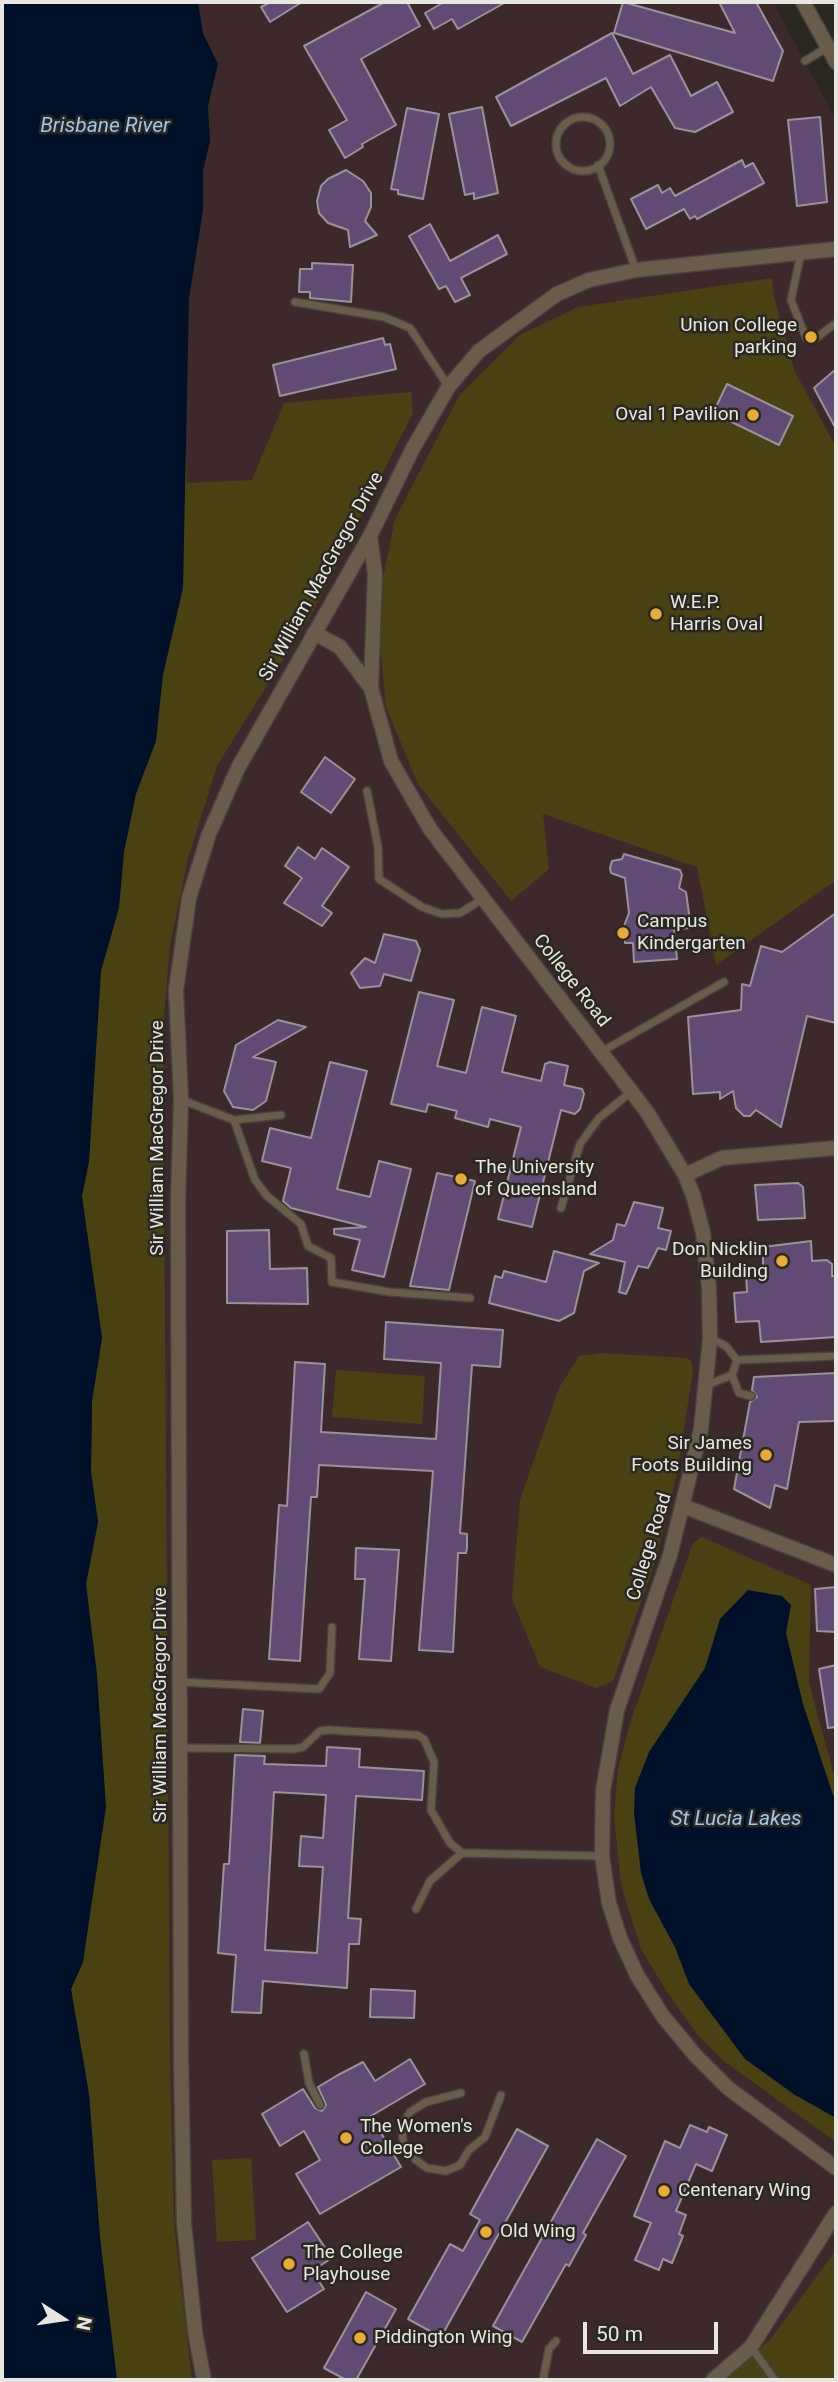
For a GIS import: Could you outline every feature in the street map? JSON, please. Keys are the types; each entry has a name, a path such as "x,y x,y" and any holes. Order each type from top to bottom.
{"street":[{"path":"803,2 836,62"},
{"name":"Sir William MacGregor Drive","path":"204,2380 195,2332 184,2223 178,1202 181,1099 176,990 189,898 209,834 238,768 370,536 411,450 449,386 479,351 557,294 589,280 636,270 836,249"},
{"name":"College Road","path":"370,536 375,574 371,623 371,688 397,773 430,830 632,1092 685,1175 704,1232 710,1339 701,1429 683,1506 617,1710 603,1791 602,1856 609,1903 620,1938 637,1975 663,2015 695,2055 728,2088 836,2168"},
{"name":"College Road","path":"314,633 340,647 371,688"},
{"path":"685,1175 722,1158 836,1148"},
{"path":"683,1506 836,1565"},
{"path":"713,2380 751,2347 836,2213"}],"lane":[{"path":"804,61 828,47"},
{"path":"587,117 600,123 606,131 609,145 607,154 598,165 590,170 576,170 561,159 556,145 559,131 564,124 587,117"},
{"path":"598,165 636,270"},
{"path":"802,252 791,300 806,338 816,338 836,323"},
{"path":"295,302 384,317 410,328 449,386"},
{"path":"367,791 378,847 379,879 422,907 442,914 460,913 483,899"},
{"path":"601,1052 724,982"},
{"path":"561,1208 580,1144 599,1118 632,1092"},
{"path":"181,1099 234,1120 281,1115"},
{"path":"234,1120 255,1180 267,1196 301,1224 308,1246 331,1258 332,1282 390,1292 470,1298"},
{"path":"710,1339 726,1346 737,1360"},
{"path":"737,1360 836,1356"},
{"path":"737,1360 732,1375 738,1393 751,1396"},
{"path":"707,1385 732,1375"},
{"path":"180,1682 320,1689 330,1673 332,1627"},
{"path":"180,1748 294,1749 303,1747 320,1731 329,1730 417,1735 424,1740 434,1762 430,1810 450,1843 462,1853 602,1856"},
{"path":"416,1909 430,1881 462,1853"},
{"path":"304,2054 309,2083 320,2105"},
{"path":"461,2093 426,2102 410,2112 402,2127 403,2141 416,2160 428,2168 446,2171 460,2165 469,2150 485,2137 501,2095"},
{"path":"543,2380 548,2349 556,2341"},
{"path":"751,2347 775,2380"}],"shaded area":[{"name":"The University of Queensland","path":"198,2 773,2 836,120 836,2380 117,2380 100,2238 89,2094 71,1989 83,1962 91,1901 86,1584 98,1522 91,1472 102,1338 94,1280 187,483 185,406 189,299 203,210 203,171 210,141 208,106 218,64 203,33"},
{"path":"198,2 203,33 218,64 208,106 210,141 203,171 203,210 189,299 185,406 187,483 252,480 284,403 411,392 413,413 312,613 217,766 188,858 170,945 163,1027 170,2061 174,2224 192,2380 117,2380 100,2238 89,2094 71,1989 83,1962 91,1901 97,1675 86,1584 98,1522 91,1472 92,1401 102,1338 88,1243 90,1402 68,1989 2,2380 2,1847"},
{"path":"772,278 773,293 795,372 836,447 836,880 716,965 697,867 543,814 549,869 511,901 418,784 386,707 377,609 395,519 459,396 520,335 578,307"},
{"path":"601,1353 687,1358 691,1361 693,1371 677,1473 655,1562 613,1681 596,1688 540,1667 512,1599 520,1500 559,1388 579,1356"},
{"path":"336,1370 425,1376 422,1424 332,1417"},
{"name":"St Lucia Lakes","path":"702,1537 811,1585 809,1683 836,1782 836,2142 725,2062 697,2034 641,1949 621,1885 614,1817 618,1770 630,1723 693,1543"},
{"path":"251,2158 256,2240 217,2242 212,2160"},
{"path":"836,2250 836,2380 725,2380 770,2340"}],"water":[{"name":"Brisbane River","path":"2,2 198,2 203,33 218,64 208,106 210,141 203,171 203,210 189,299 183,588 163,675 156,741 136,794 124,852 119,908 101,971 89,1162 82,1196 102,1338 92,1401 91,1472 98,1522 86,1584 97,1675 106,1807 83,1962 71,1989 89,2094 100,2238 117,2380 2,2380"},
{"name":"St Lucia Lakes","path":"748,1590 782,1596 791,1605 786,1633 803,1704 836,1804 836,2118 795,2095 745,2059 689,1984 675,1947 649,1899 641,1873 634,1813 635,1788 649,1752 705,1668 720,1619"}],"building":[{"path":"271,2 302,2 270,22 261,7"},
{"path":"385,2 407,2 420,26 361,59 396,125 362,144 363,147 345,158 329,130 347,120 304,46"},
{"path":"444,2 506,2 458,29 452,19 434,29 425,13"},
{"path":"623,2 735,33 719,2 756,2 783,51 773,81 614,33"},
{"path":"612,33 633,74 670,55 691,96 717,82 733,112 695,132 675,128 651,87 620,106 606,78 511,126 496,97"},
{"path":"482,107 498,193 474,199 474,193 465,195 449,114"},
{"path":"407,108 439,114 423,199 398,194 398,190 391,189"},
{"path":"820,117 827,202 797,206 788,120"},
{"path":"742,160 745,167 753,163 764,183 697,219 695,216 690,219 684,209 646,229 631,199 658,185 662,193 670,188 675,196"},
{"path":"346,170 363,181 371,193 371,207 365,221 377,235 350,247 348,230 328,223 319,213 317,201 321,186 328,179"},
{"path":"430,224 450,261 498,235 507,254 461,278 470,295 455,302 446,286 439,289 409,236"},
{"path":"312,263 353,265 351,302 310,298 310,292 299,292 300,269 312,269"},
{"path":"383,338 385,345 390,344 396,369 280,396 273,365"},
{"path":"836,369 836,429 814,388"},
{"name":"Oval 1 Pavilion","path":"727,384 793,416 779,445 713,413"},
{"path":"325,757 355,779 331,813 301,792"},
{"path":"298,847 315,859 322,848 349,867 322,906 332,913 322,926 284,903 302,878 285,866"},
{"path":"624,854 680,870 682,875 679,888 686,892 691,928 674,929 677,959 634,962 633,943 625,943 624,926 629,913 625,878 611,873 610,868 612,861 622,859"},
{"path":"836,913 836,1023 807,1016 781,1127 756,1110 750,1116 744,1116 736,1108 733,1091 720,1099 720,1092 693,1094 688,1017 741,1010 742,984 750,986 761,946 782,952"},
{"path":"384,934 416,941 420,950 411,981 384,974 380,986 360,988 351,973 365,958 375,963"},
{"path":"419,992 454,1000 437,1066 466,1073 482,1007 516,1016 502,1072 541,1081 545,1064 550,1062 568,1066 564,1085 582,1089 584,1094 580,1109 575,1114 561,1110 532,1227 498,1219 521,1127 490,1119 488,1127 455,1118 457,1111 428,1104 426,1112 391,1104"},
{"path":"278,1020 306,1027 253,1057 276,1062 266,1101 253,1110 233,1107 224,1091 236,1045"},
{"path":"330,1062 367,1071 337,1189 370,1197 379,1161 411,1169 384,1277 352,1270 360,1240 334,1234 334,1229 366,1227 291,1208 283,1201 291,1168 262,1161 270,1128 311,1138"},
{"path":"437,1173 475,1181 449,1290 410,1286"},
{"path":"798,1183 803,1187 805,1218 758,1220 755,1185"},
{"path":"634,1202 663,1208 658,1228 671,1231 666,1250 658,1248 648,1268 638,1266 626,1294 619,1292 625,1262 590,1254 613,1240 617,1224 625,1226"},
{"path":"269,1230 270,1269 307,1268 308,1304 227,1303 227,1231"},
{"name":"Don Nicklin Building","path":"811,1241 812,1261 827,1260 832,1264 832,1276 836,1276 836,1337 761,1342 759,1321 736,1322 734,1293 747,1292 746,1272 763,1271 763,1247"},
{"path":"554,1251 599,1263 584,1271 574,1313 559,1321 489,1303 495,1276 502,1278 504,1271 546,1282"},
{"path":"386,1322 503,1330 500,1367 472,1365 460,1533 467,1534 467,1548 466,1553 458,1553 453,1652 419,1650 433,1471 319,1465 317,1497 311,1497 300,1661 269,1659 279,1505 287,1506 295,1362 325,1364 321,1432 436,1439 441,1363 384,1359"},
{"name":"Sir James Foots Building","path":"836,1373 836,1421 799,1422 787,1489 775,1485 770,1508 734,1489 750,1402 757,1397 752,1390 754,1377"},
{"path":"356,1548 399,1550 391,1661 359,1659 365,1579 355,1579"},
{"path":"836,1587 836,1632 817,1631 815,1589"},
{"path":"836,1665 836,1727 828,1728 819,1669"},
{"path":"243,1709 263,1711 260,1743 240,1742"},
{"path":"327,1747 360,1749 359,1767 424,1771 422,1800 356,1796 348,1918 361,1919 359,1944 349,1944 347,1988 263,1981 261,2013 232,2012 236,1955 218,1953 224,1864 229,1864 235,1755 265,1756 264,1764 326,1766","holes":["274,1792 326,1795 323,1838 301,1836 299,1866 323,1867 317,1953 265,1950"]},
{"path":"371,1989 415,1991 414,2018 370,2017"},
{"name":"The Women's College","path":"410,2059 425,2084 371,2116 401,2167 320,2214 296,2174 320,2160 304,2131 280,2146 262,2114 303,2089 315,2108 322,2111 326,2105 318,2087 338,2075 363,2062 375,2081"},
{"name":"Centenary Wing","path":"690,2125 707,2132 709,2127 727,2135 712,2171 696,2164 676,2211 686,2215 679,2234 683,2236 672,2263 663,2259 659,2270 635,2260 651,2223 634,2216 665,2141 680,2148"},
{"name":"Old Wing","path":"517,2129 548,2146 441,2337 408,2319 450,2244 463,2251 480,2220 470,2214"},
{"path":"597,2139 626,2156 583,2233 586,2235 569,2266 566,2264 522,2342 493,2326"},
{"name":"The College Playhouse","path":"308,2222 332,2258 312,2271 324,2289 287,2312 252,2258"},
{"name":"Piddington Wing","path":"366,2292 396,2309 356,2380 346,2380 324,2368"}],"place":[{"name":"Union College parking","path":"811,337"},
{"name":"Oval 1 Pavilion","path":"753,415"},
{"name":"W.E.P. Harris Oval","path":"656,614"},
{"name":"Campus Kindergarten","path":"623,933"},
{"name":"The University of Queensland","path":"461,1179"},
{"name":"Don Nicklin Building","path":"782,1261"},
{"name":"Sir James Foots Building","path":"766,1455"},
{"name":"The Women's College","path":"346,2138"},
{"name":"Centenary Wing","path":"664,2191"},
{"name":"Old Wing","path":"486,2232"},
{"name":"The College Playhouse","path":"289,2264"},
{"name":"Piddington Wing","path":"360,2338"}]}
